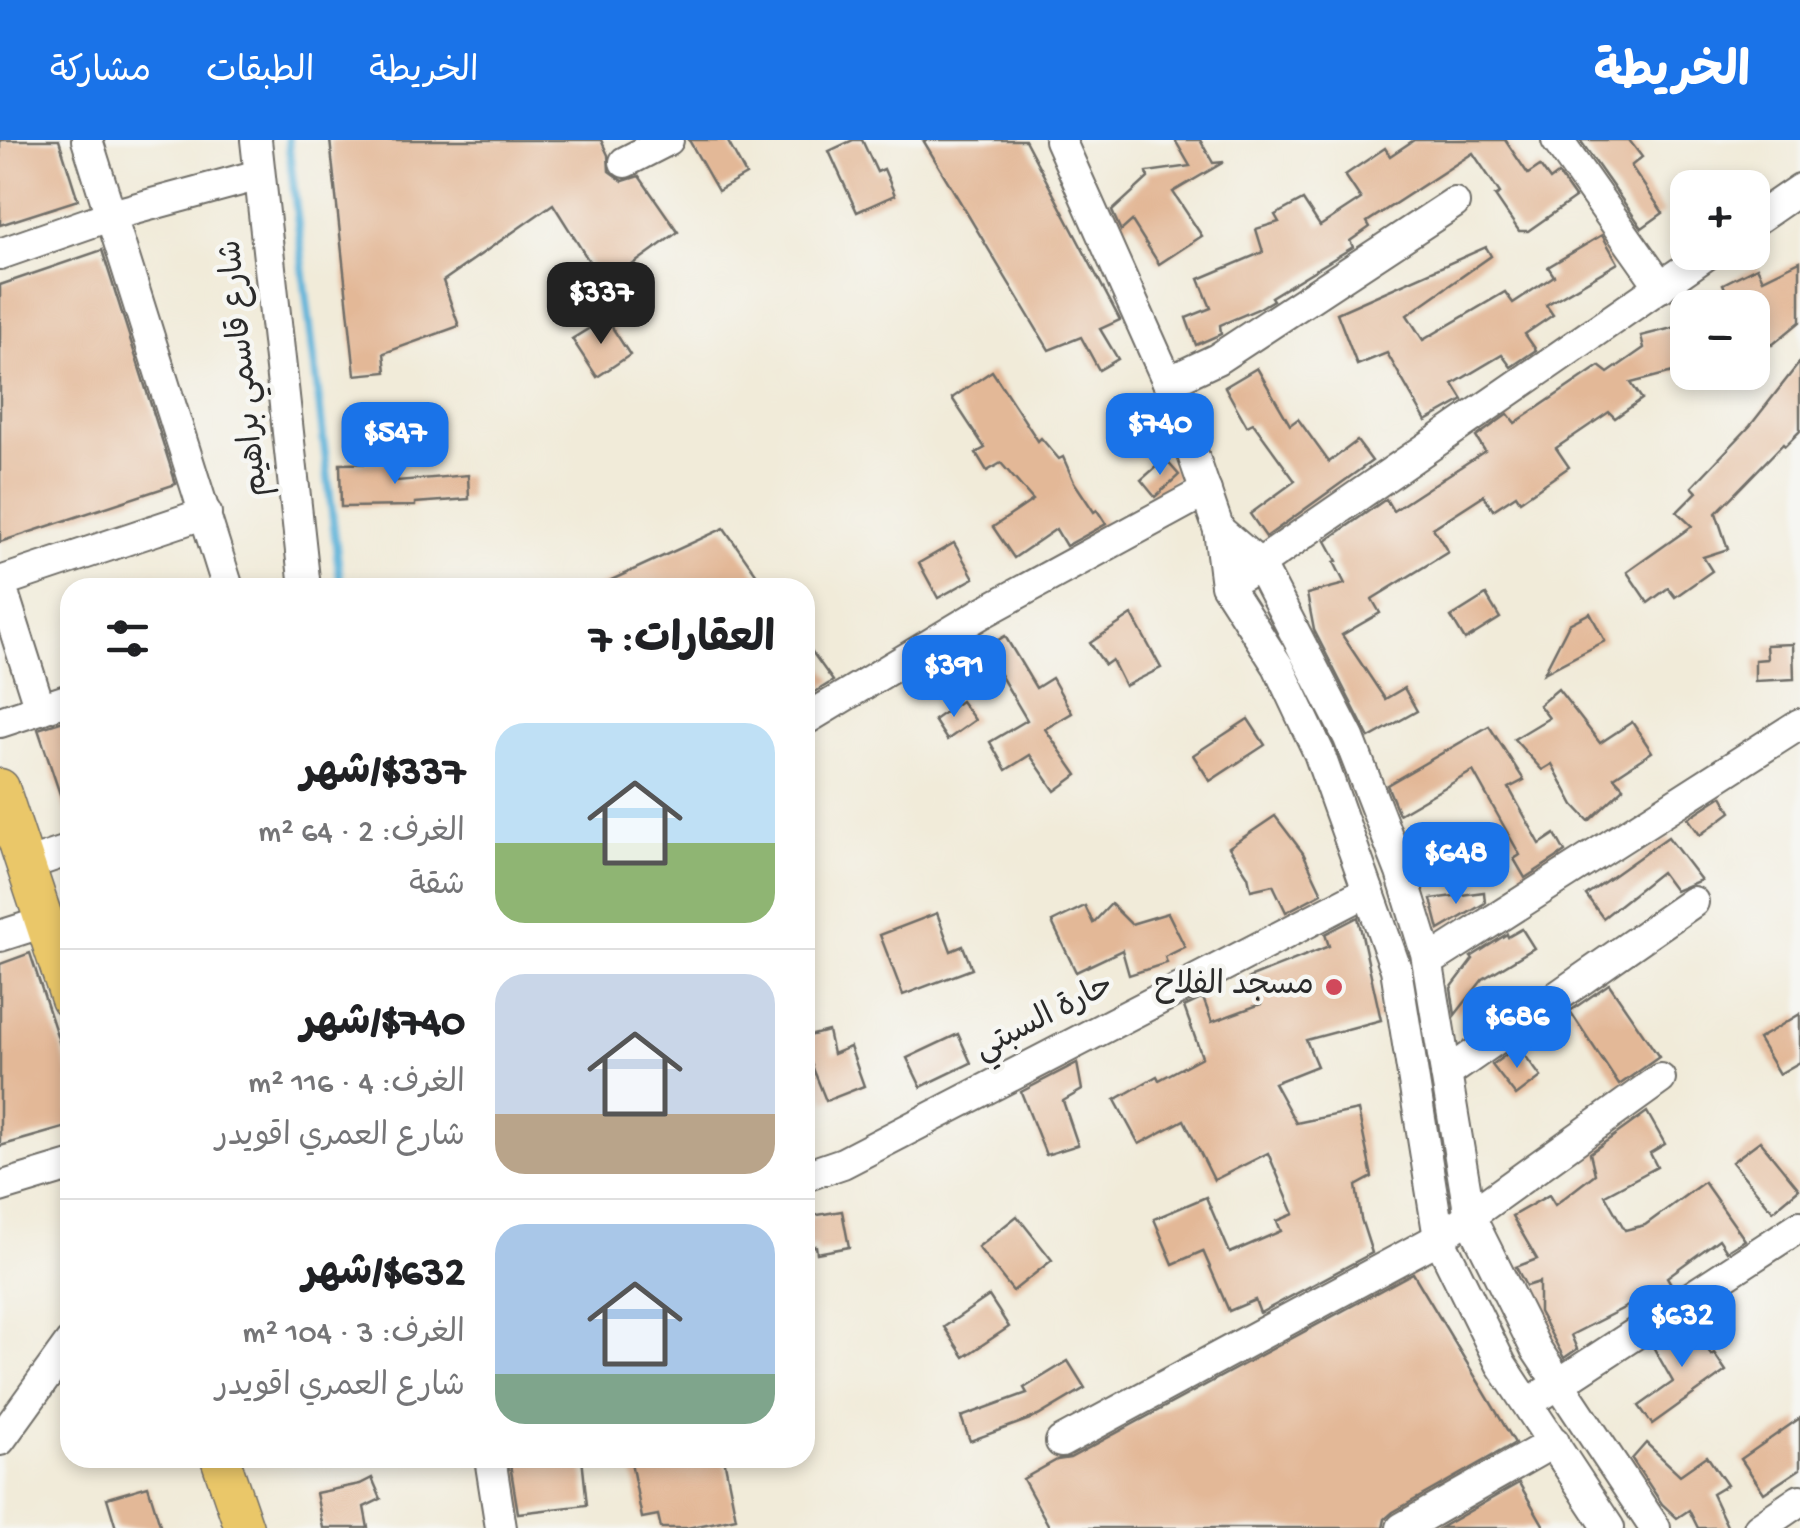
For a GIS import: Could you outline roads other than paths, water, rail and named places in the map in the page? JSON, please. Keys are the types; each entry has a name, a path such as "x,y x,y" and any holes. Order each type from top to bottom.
{"main road":[{"path":"2,798 60,962"},
{"path":"223,1468 244,1528"}],"street":[{"path":"88,140 225,578"},
{"name":"شارع قاسمي براهيم","path":"256,140 304,578"},
{"path":"625,162 668,140"},
{"path":"1060,140 1168,382 1219,530 1226,585 1278,666 1320,753 1396,969 1439,1238 1501,1364 1610,1528"},
{"path":"1557,140 1661,287"},
{"path":"0,254 112,215 259,175"},
{"path":"1770,209 1800,188"},
{"path":"1168,382 1217,359 1454,203"},
{"path":"1226,585 1685,270"},
{"path":"815,714 982,613 1206,491"},
{"path":"40,709 0,583 206,513"},
{"path":"1219,530 1260,565 1349,738 1401,872 1428,962 1470,1218 1536,1350 1654,1528"},
{"path":"0,722 60,702"},
{"path":"1428,962 1800,724"},
{"path":"26,866 60,854"},
{"name":"حارة السبتي","path":"815,1173 843,1164 1368,890"},
{"path":"1446,1074 1693,902"},
{"path":"0,936 44,922"},
{"path":"1061,1442 1439,1238 1660,1080"},
{"path":"0,1187 60,1169"},
{"path":"1527,1403 1800,1226"},
{"path":"0,1440 60,1358"},
{"path":"1402,1528 1554,1442"},
{"path":"492,1468 502,1528"},
{"path":"1759,1528 1800,1500"}],"waterway":[{"path":"288,140 340,578"}],"place":[{"name":"مسجد الفلاح","path":"1334,987"}]}
